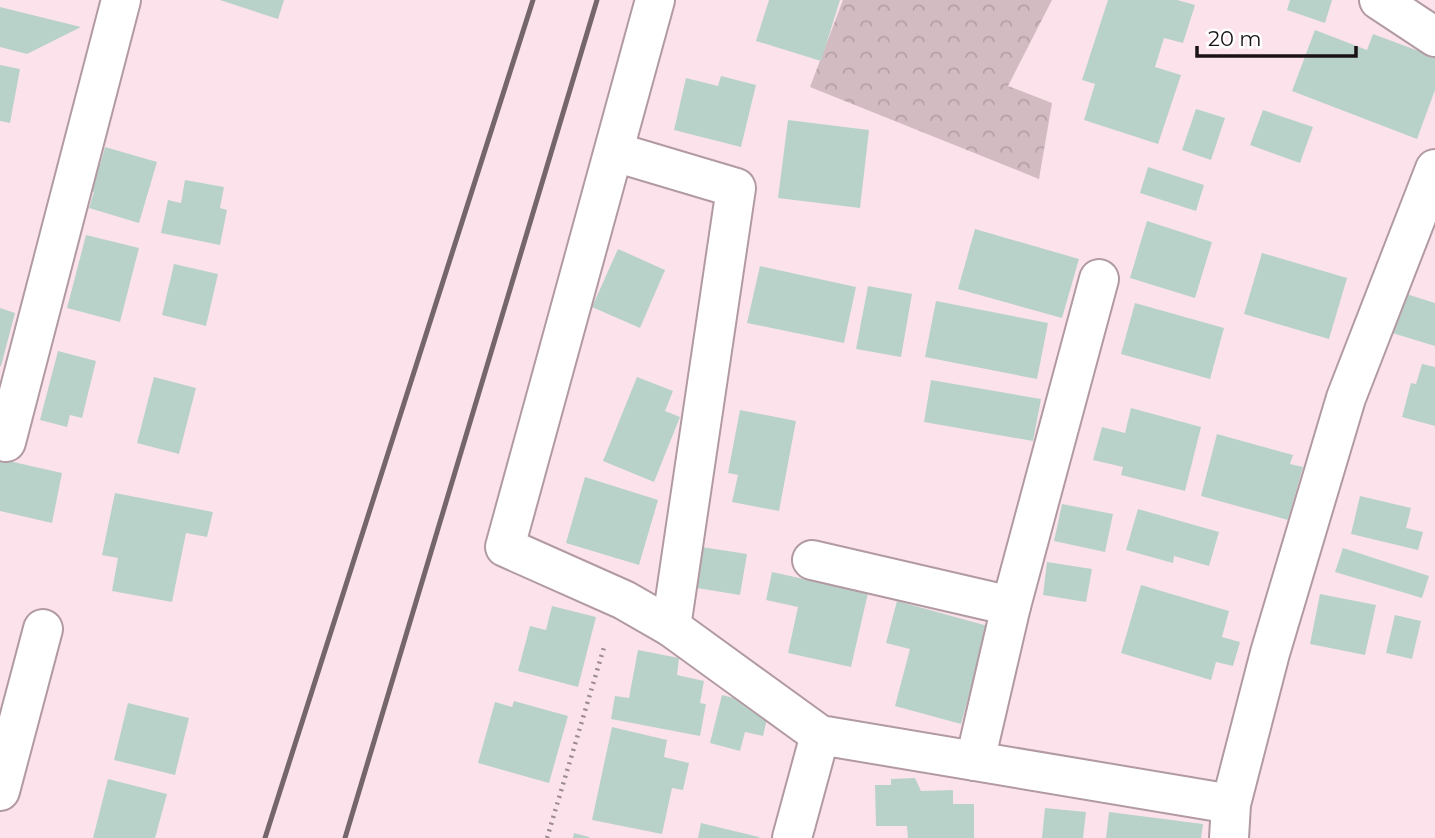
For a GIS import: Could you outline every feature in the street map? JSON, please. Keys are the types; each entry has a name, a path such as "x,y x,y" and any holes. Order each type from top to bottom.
{"street":[{"path":"6,442 121,0"},
{"path":"655,0 505,547 624,600 671,627 820,736 975,761 1230,821 1270,653 1346,398 1435,169"},
{"path":"1379,0 1435,37"},
{"path":"615,152 736,188 671,627"},
{"path":"975,761 1011,606 1100,279"},
{"path":"812,560 1011,606"},
{"path":"0,791 43,629"},
{"path":"792,838 820,736"}],"path":[{"path":"547,838 609,631 624,600"}],"green space":[{"path":"843,0 1052,0 1008,86 1052,103 1039,179 810,87"}],"building":[{"path":"220,0 284,0 278,19"},
{"path":"769,0 840,0 821,61 756,41"},
{"path":"1108,0 1177,0 1195,5 1183,43 1164,38 1155,67 1181,75 1158,144 1084,120 1095,84 1082,80"},
{"path":"1290,0 1332,0 1325,23 1287,10"},
{"path":"0,7 81,27 27,54 0,47"},
{"path":"1315,30 1367,50 1373,34 1435,57 1435,90 1417,139 1292,91"},
{"path":"0,65 20,69 10,123 0,121"},
{"path":"721,76 756,85 741,147 674,130 686,78 718,86"},
{"path":"1196,109 1225,118 1211,160 1182,150"},
{"path":"1263,110 1313,127 1300,163 1250,145"},
{"path":"788,120 869,130 860,208 778,198"},
{"path":"105,147 157,162 139,223 89,208 94,192 80,188 88,161 100,165"},
{"path":"1148,167 1204,185 1196,211 1140,193"},
{"path":"185,180 224,187 220,208 227,210 220,245 161,233 168,200 181,203"},
{"path":"1147,221 1212,242 1195,298 1130,278"},
{"path":"975,229 1079,259 1062,318 958,289"},
{"path":"86,235 139,248 120,322 67,308"},
{"path":"618,249 665,270 640,328 592,307"},
{"path":"1262,253 1347,278 1329,339 1244,314"},
{"path":"174,264 218,274 206,326 162,315"},
{"path":"760,266 856,287 844,343 747,323"},
{"path":"868,286 912,294 901,357 856,349"},
{"path":"1400,292 1435,303 1435,346 1389,332"},
{"path":"936,301 1048,323 1037,379 925,357"},
{"path":"1135,303 1224,328 1210,379 1121,354"},
{"path":"0,308 15,313 1,366 0,366"},
{"path":"58,351 96,361 82,418 70,415 67,427 40,420"},
{"path":"1422,364 1435,367 1435,426 1402,417 1411,383 1416,384"},
{"path":"154,377 196,388 179,454 137,443"},
{"path":"637,377 673,391 665,411 680,417 654,482 603,461"},
{"path":"931,380 1041,399 1033,441 924,422"},
{"path":"1131,408 1201,427 1185,491 1121,475 1123,467 1093,460 1102,427 1125,433"},
{"path":"740,410 796,421 779,511 732,502 738,475 728,473"},
{"path":"1217,434 1293,455 1290,464 1303,467 1288,520 1201,496"},
{"path":"0,459 62,473 52,523 0,511"},
{"path":"585,477 658,500 639,565 566,543"},
{"path":"115,493 213,512 207,537 186,533 172,602 112,591 118,558 102,555"},
{"path":"1360,496 1411,508 1406,528 1423,532 1418,550 1351,534"},
{"path":"1062,504 1113,514 1105,552 1054,541"},
{"path":"1138,509 1219,532 1209,566 1174,556 1173,563 1126,550"},
{"path":"702,547 747,554 740,595 697,588"},
{"path":"1343,548 1429,576 1422,598 1335,572"},
{"path":"1047,562 1092,569 1086,602 1043,595"},
{"path":"772,572 868,593 851,667 788,653 798,607 766,600"},
{"path":"1141,585 1229,611 1222,637 1240,642 1233,666 1216,662 1211,680 1121,653"},
{"path":"1320,594 1376,605 1365,655 1310,644"},
{"path":"897,601 988,626 961,724 895,706 910,649 886,643"},
{"path":"552,606 596,617 578,687 518,671 530,626 546,630"},
{"path":"1395,615 1421,621 1412,659 1386,653"},
{"path":"638,650 679,658 677,675 704,681 700,703 706,704 700,736 611,719 615,696 629,698"},
{"path":"722,695 770,707 763,736 745,732 740,751 710,743"},
{"path":"514,701 568,716 549,783 478,763 495,702 512,707"},
{"path":"128,703 189,718 175,775 114,760"},
{"path":"612,727 667,740 664,757 689,763 683,790 672,788 662,834 592,820"},
{"path":"915,778 921,791 953,790 953,804 974,804 974,838 908,838 907,826 876,826 875,785 891,785 891,779"},
{"path":"108,779 167,794 155,838 93,838"},
{"path":"1045,808 1086,812 1083,838 1042,838"},
{"path":"1109,812 1203,824 1201,838 1106,838"},
{"path":"701,823 759,837 759,838 698,838"},
{"path":"574,833 589,837 589,838 573,838"}],"railway":[{"path":"265,838 533,0"},
{"path":"345,838 597,0"}]}
